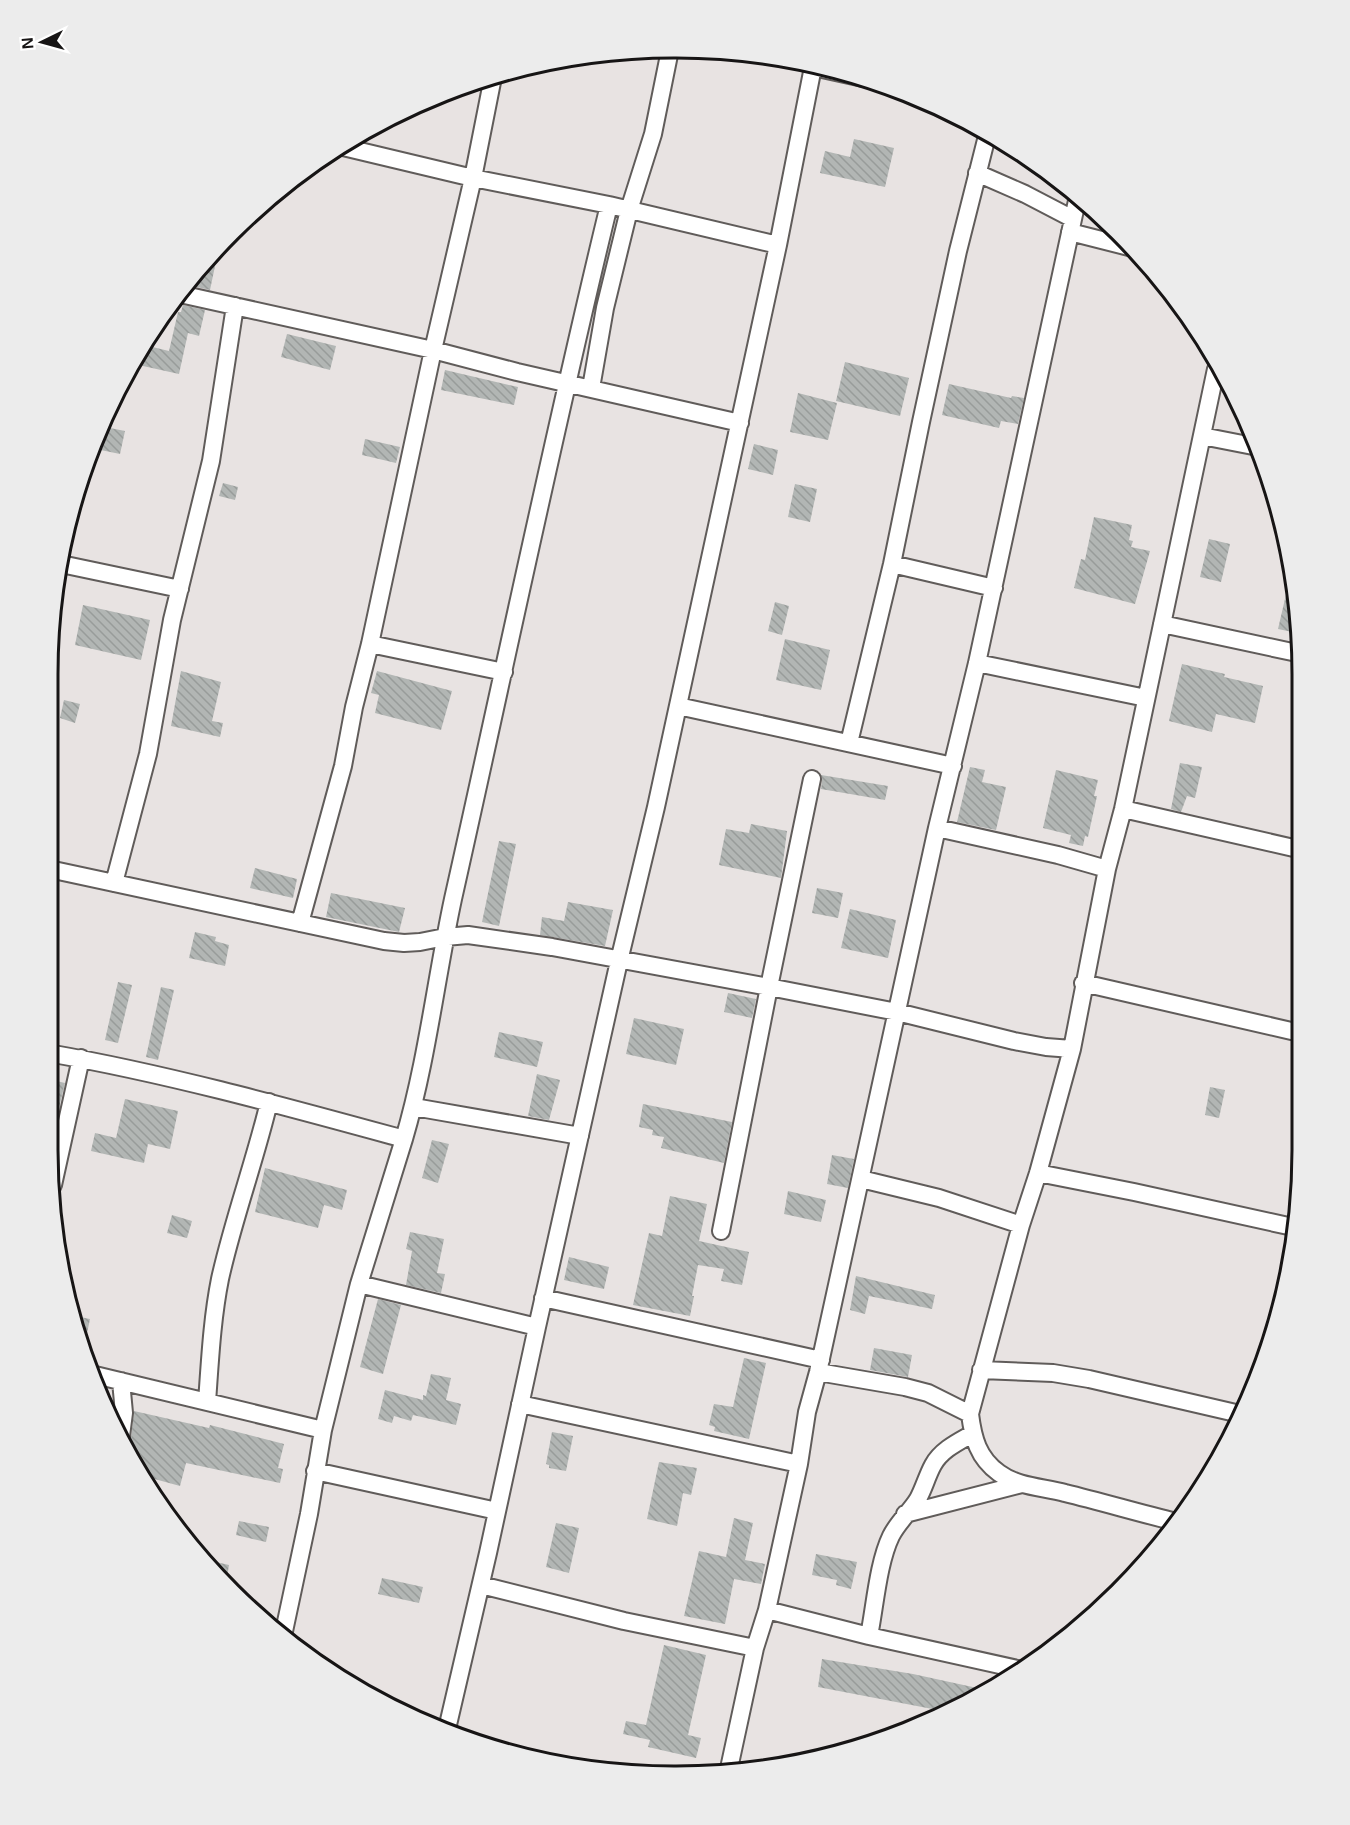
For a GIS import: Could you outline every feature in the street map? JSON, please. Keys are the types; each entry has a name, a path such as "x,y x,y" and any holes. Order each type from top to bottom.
{"street":[{"path":"591,388 605,308 629,210 652,134 668,58"},
{"path":"448,1723 619,960 656,807 778,245 812,74"},
{"path":"300,923 343,766 354,707 473,178 491,87"},
{"path":"849,743 892,564 950,285 985,142"},
{"path":"353,149 473,178 609,205 778,245"},
{"path":"977,173 1025,194 1072,225 1113,241"},
{"path":"285,1627 309,1514 323,1430 359,1284 414,1107 445,937 566,383 609,205"},
{"path":"730,1763 755,1648 767,1610 799,1464 807,1412 861,1179 937,828 994,588 1076,207"},
{"path":"189,296 433,350 517,372 740,423"},
{"path":"114,883 148,754 172,620 211,461 235,306"},
{"path":"1168,1520 1022,1484 1000,1474 979,1451 972,1434 970,1414 1072,1049 1107,869 1123,809 1214,377"},
{"path":"1202,436 1247,445"},
{"path":"892,564 994,588"},
{"path":"68,566 180,589"},
{"path":"1162,624 1291,652"},
{"path":"370,644 504,672"},
{"path":"977,663 1146,698"},
{"path":"678,706 953,766"},
{"path":"721,1231 812,779"},
{"path":"1123,809 1292,848"},
{"path":"937,828 1058,855 1107,869"},
{"path":"58,871 394,942 420,942 468,935 552,947 897,1012 1014,1041 1072,1049"},
{"path":"1083,983 1292,1032"},
{"path":"58,1055 269,1102 404,1139"},
{"path":"59,1160 81,1058"},
{"path":"207,1402 214,1318 220,1279 258,1149 269,1102"},
{"path":"414,1107 580,1136"},
{"path":"1038,1173 1286,1226"},
{"path":"861,1179 939,1198 1021,1225"},
{"path":"359,1284 537,1328"},
{"path":"543,1298 928,1393 970,1414"},
{"path":"981,1370 1053,1373 1089,1379 1233,1412"},
{"path":"101,1376 323,1430"},
{"path":"121,1381 124,1413 123,1424"},
{"path":"520,1404 799,1464"},
{"path":"869,1636 884,1557 890,1538 915,1503 938,1456 972,1434"},
{"path":"315,1471 497,1511"},
{"path":"905,1514 1022,1484"},
{"path":"481,1585 624,1621 755,1648"},
{"path":"767,1610 869,1636 1011,1667"}],"building":[{"path":"854,139 894,148 885,187 820,173 825,151 850,157"},
{"path":"215,264 210,290 197,287"},
{"path":"183,305 205,310 199,336 188,333 179,374 142,366 153,347 169,351 178,312 181,312"},
{"path":"287,334 336,346 330,370 281,357"},
{"path":"845,362 909,378 900,416 836,401"},
{"path":"445,370 518,387 514,405 441,390"},
{"path":"949,384 1011,398 1012,396 1024,398 1018,424 1001,421 999,428 942,415"},
{"path":"798,393 837,403 828,440 790,432"},
{"path":"110,428 125,431 120,454 101,450"},
{"path":"365,439 400,447 396,463 362,455"},
{"path":"754,444 778,450 773,475 748,469"},
{"path":"223,483 238,487 235,500 219,496"},
{"path":"795,484 817,489 810,522 788,517"},
{"path":"1094,517 1132,525 1129,540 1133,541 1131,547 1150,551 1135,604 1074,588 1081,559 1085,560"},
{"path":"1209,539 1230,544 1221,582 1200,577"},
{"path":"1286,595 1290,631 1278,629"},
{"path":"775,602 789,606 782,635 768,631"},
{"path":"83,605 150,620 141,660 75,645"},
{"path":"785,639 830,650 821,690 776,680"},
{"path":"1182,664 1263,686 1255,723 1216,714 1212,732 1169,721"},
{"path":"181,671 221,682 212,721 223,723 220,737 171,726"},
{"path":"377,671 452,691 441,730 375,713 379,695 371,693"},
{"path":"64,700 80,704 75,723 60,718"},
{"path":"1180,763 1202,767 1195,798 1187,796 1181,812 1171,809"},
{"path":"970,767 985,770 982,782 1006,787 996,830 957,822"},
{"path":"1056,770 1098,780 1088,837 1085,836 1083,846 1069,843 1071,835 1043,828"},
{"path":"821,775 888,786 885,800 821,789"},
{"path":"751,824 787,831 781,878 719,865 726,829 749,833"},
{"path":"499,841 516,844 499,926 482,922"},
{"path":"255,868 297,879 293,898 250,888"},
{"path":"817,888 843,893 838,918 812,913"},
{"path":"331,893 405,908 399,932 326,917"},
{"path":"568,902 613,910 605,946 540,935 542,917 564,921"},
{"path":"850,909 896,920 888,958 841,948"},
{"path":"195,932 216,937 215,941 229,945 225,966 189,958"},
{"path":"118,982 132,985 118,1043 105,1040"},
{"path":"161,987 174,990 158,1060 146,1057"},
{"path":"728,993 756,999 752,1018 724,1012"},
{"path":"634,1018 684,1029 676,1065 626,1054"},
{"path":"499,1032 543,1042 537,1067 494,1057"},
{"path":"537,1074 560,1080 549,1120 528,1116"},
{"path":"58,1081 65,1083 58,1108"},
{"path":"1210,1087 1225,1090 1219,1118 1205,1115"},
{"path":"125,1099 178,1111 170,1149 148,1144 144,1163 91,1151 95,1133 116,1138"},
{"path":"643,1104 732,1122 724,1163 661,1148 664,1137 652,1135 653,1130 639,1127"},
{"path":"432,1140 449,1144 438,1183 422,1178"},
{"path":"832,1155 854,1159 848,1188 827,1184"},
{"path":"265,1168 347,1190 342,1210 324,1205 318,1228 255,1212"},
{"path":"788,1191 826,1200 821,1222 784,1214"},
{"path":"670,1196 707,1204 699,1241 749,1252 742,1285 721,1281 724,1269 698,1265 690,1316 633,1305 649,1233 662,1236"},
{"path":"172,1215 192,1221 187,1238 167,1233"},
{"path":"410,1232 444,1239 437,1273 445,1274 441,1293 406,1285 412,1251 406,1249"},
{"path":"569,1257 609,1267 604,1289 564,1280"},
{"path":"856,1276 935,1295 932,1309 869,1296 865,1314 850,1310"},
{"path":"378,1299 401,1305 383,1374 360,1367"},
{"path":"82,1317 90,1319 87,1334"},
{"path":"874,1348 912,1355 908,1377 870,1370"},
{"path":"744,1358 766,1363 749,1439 714,1431 715,1427 709,1425 714,1404 733,1407"},
{"path":"431,1374 451,1378 446,1400 461,1404 456,1425 413,1415 411,1421 394,1416 392,1423 378,1419 385,1390 423,1400"},
{"path":"134,1411 209,1428 210,1425 284,1444 278,1468 283,1469 280,1483 186,1463 180,1486 153,1479 131,1438"},
{"path":"552,1432 573,1436 566,1471 549,1468 546,1464"},
{"path":"659,1462 697,1468 691,1495 683,1493 677,1526 647,1519"},
{"path":"734,1518 753,1523 745,1560 765,1564 761,1584 734,1579 725,1624 684,1616 699,1551 726,1557"},
{"path":"239,1521 269,1527 266,1542 236,1535"},
{"path":"556,1523 579,1528 569,1573 546,1567"},
{"path":"816,1554 857,1562 851,1589 836,1585 837,1580 812,1575"},
{"path":"217,1562 229,1565 228,1574"},
{"path":"382,1578 423,1587 419,1603 378,1594"},
{"path":"664,1645 706,1655 688,1735 701,1738 696,1758 648,1747 650,1740 623,1734 626,1721 646,1725"},
{"path":"822,1659 913,1674 976,1688 934,1709 818,1687"}]}
